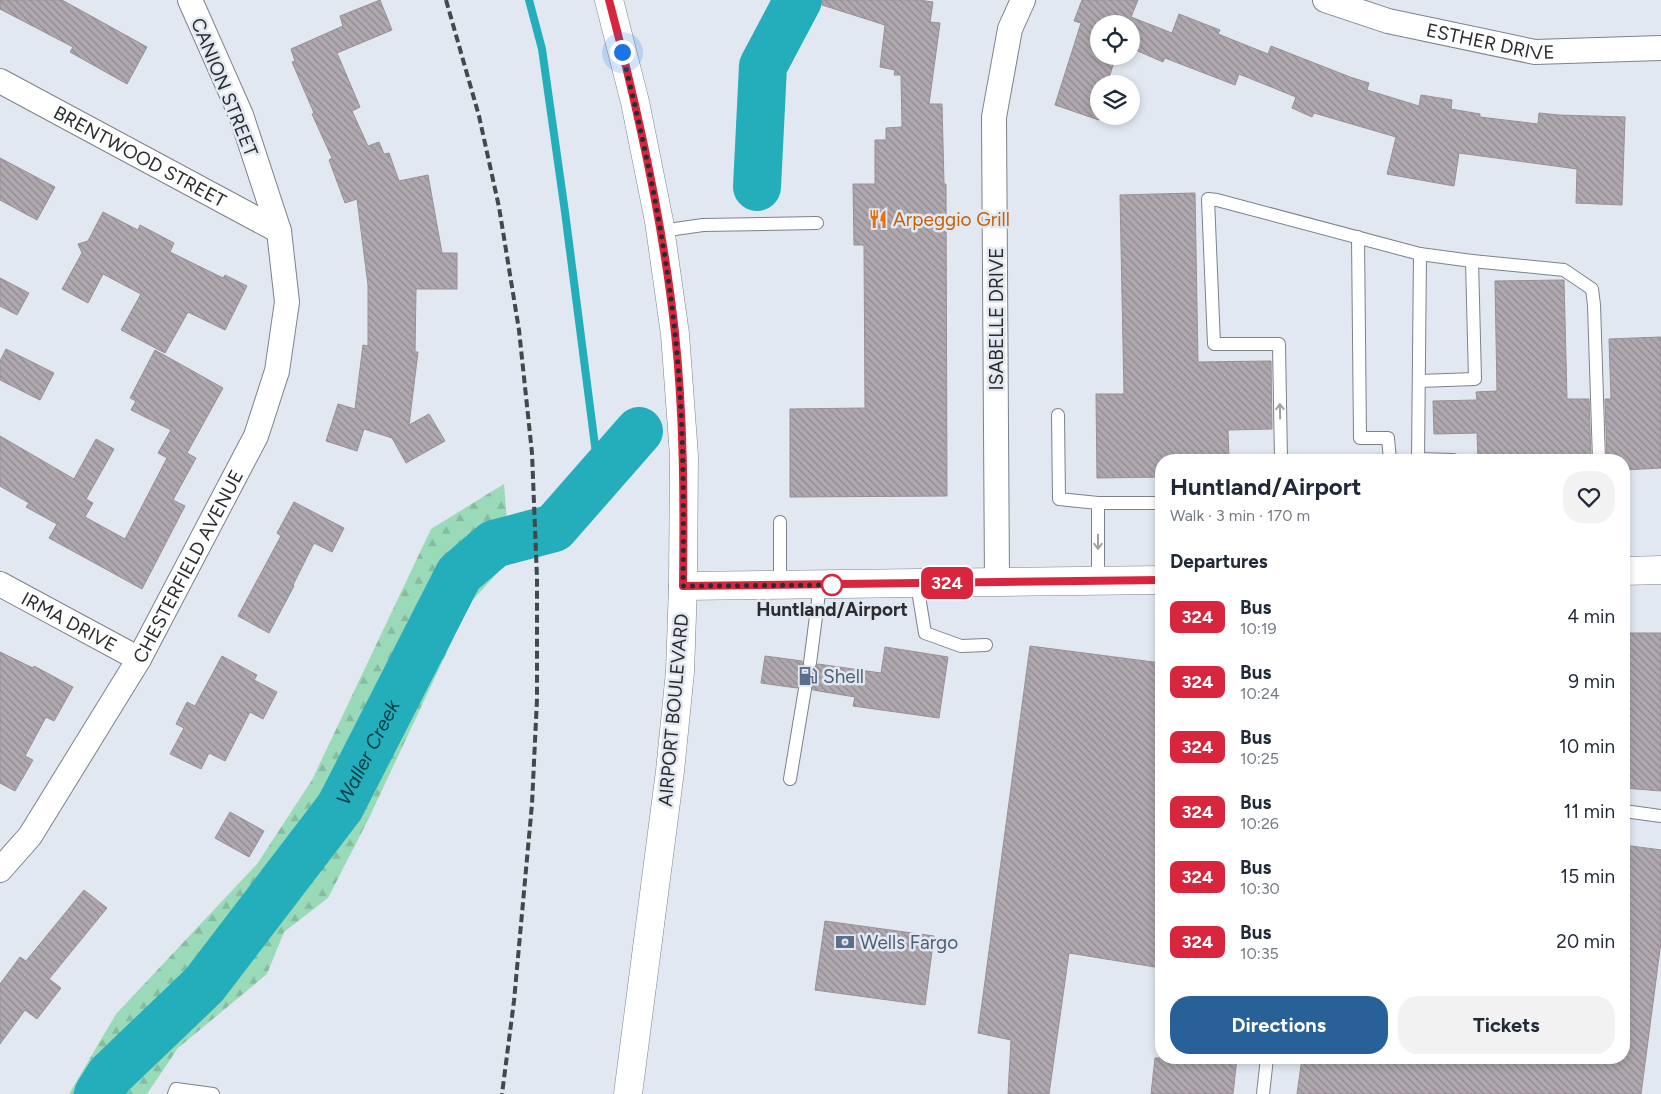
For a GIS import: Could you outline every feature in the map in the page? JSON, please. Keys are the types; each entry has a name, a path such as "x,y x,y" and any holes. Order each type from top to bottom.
{"main road":[{"name":"AIRPORT BOULEVARD","path":"609,0 635,102 661,231 675,334 684,456 680,672 670,771 628,1094"},
{"path":"1630,571 1661,570"},
{"path":"683,586 1155,580"}],"street":[{"name":"CANION STREET","path":"190,0 241,115 279,231"},
{"name":"ISABELLE DRIVE","path":"997,583 994,117 1010,29 1023,0"},
{"name":"ESTHER DRIVE","path":"1325,0 1388,21 1535,52 1661,48"},
{"name":"BRENTWOOD STREET","path":"0,81 279,231"},
{"name":"CHESTERFIELD AVENUE","path":"0,870 30,836 138,659 256,436 277,372 287,302 279,231"},
{"name":"IRMA DRIVE","path":"0,584 138,659"}],"lane":[{"path":"1281,454 1279,344 1214,344 1208,199 1420,254 1564,270 1592,289 1599,454"},
{"path":"661,231 703,225 817,223"},
{"path":"1358,237 1360,438 1388,438 1389,454"},
{"path":"1418,454 1420,254"},
{"path":"1419,381 1475,378 1472,261"},
{"path":"1058,415 1059,499 1098,504 1155,504"},
{"path":"1098,504 1098,582"},
{"path":"780,522 780,586"},
{"path":"917,584 925,633 961,646 986,645"},
{"path":"810,663 820,585"},
{"path":"790,779 805,689"},
{"path":"1630,812 1661,816"},
{"path":"1263,1094 1267,1064"},
{"path":"174,1094 176,1090 213,1094"}],"green space":[{"path":"504,484 510,559 470,603 368,820 328,898 284,932 267,974 178,1048 147,1094 69,1094 116,1014 257,864 312,780 431,529"}],"building":[{"path":"0,0 62,0 147,47 127,84 70,52 73,47 0,9"},
{"path":"380,0 392,30 337,53 360,107 352,111 368,146 379,142 384,154 389,153 399,181 428,175 442,253 457,253 457,289 416,289 415,352 418,352 409,425 429,414 445,441 406,463 392,438 364,429 357,451 326,441 338,404 355,409 363,345 368,346 368,285 357,199 345,203 329,160 332,158 312,114 314,113 292,62 295,61 291,49 343,26 340,16"},
{"path":"823,0 918,0 933,2 930,22 940,23 929,104 942,104 944,184 946,184 947,496 790,497 790,409 865,408 864,245 854,245 853,184 875,184 875,140 886,140 886,128 902,127 901,75 894,75 895,70 880,67 885,25 822,5"},
{"path":"1082,0 1138,0 1132,15 1090,15 1090,65 1113,65 1110,75 1090,75 1090,117 1055,105 1081,23 1074,21"},
{"path":"1179,14 1220,30 1218,34 1268,54 1271,46 1369,83 1367,90 1419,106 1421,95 1452,100 1451,109 1480,114 1480,117 1538,124 1539,113 1625,117 1622,205 1576,203 1577,169 1459,153 1454,186 1387,174 1396,137 1314,113 1312,117 1292,108 1296,97 1239,74 1235,85 1165,58 1163,62 1140,52 1140,21 1172,33"},
{"path":"0,158 55,187 37,220 0,200"},
{"path":"1195,193 1198,362 1271,361 1272,429 1228,430 1229,454 1155,454 1155,477 1097,478 1096,394 1124,394 1120,195"},
{"path":"103,212 138,230 140,225 174,243 170,252 223,278 225,275 247,286 225,330 188,312 165,353 121,330 141,294 103,274 88,303 62,289 82,253 78,244 88,241"},
{"path":"0,278 29,293 17,315 0,306"},
{"path":"1564,280 1567,399 1589,399 1591,454 1478,454 1477,433 1434,434 1433,401 1477,400 1476,392 1497,391 1495,281"},
{"path":"1661,337 1661,468 1630,470 1630,454 1607,454 1605,399 1611,399 1609,339"},
{"path":"6,349 54,373 40,400 0,380 0,361"},
{"path":"155,350 223,388 187,453 196,458 173,500 185,506 142,589 49,538 57,524 26,507 29,503 0,486 0,436 74,479 96,439 114,449 86,499 93,503 85,517 125,539 167,458 158,453 171,430 131,410 136,401 130,398"},
{"path":"294,502 344,528 332,552 314,543 269,633 238,616 281,536 277,533"},
{"path":"1630,633 1661,633 1661,791 1630,788"},
{"path":"1030,646 1155,662 1155,967 1069,953 1049,1094 1008,1094 1011,1040 978,1033"},
{"path":"885,647 948,657 939,718 853,706 855,697 813,690 807,681 802,682 797,688 761,683 765,656 802,661 803,667 808,671 814,670 818,664 881,673"},
{"path":"0,652 33,668 34,666 73,687 54,721 46,717 25,756 33,760 15,791 0,783"},
{"path":"222,656 257,675 254,680 277,692 263,719 250,712 225,761 209,753 201,769 170,754 184,728 176,724 187,702 195,706"},
{"path":"230,812 264,831 249,857 215,838"},
{"path":"1630,846 1661,850 1661,942 1641,1094 1297,1094 1301,1064 1630,1064"},
{"path":"84,890 107,908 49,979 61,988 37,1019 25,1010 0,1044 0,984 20,957 26,961"},
{"path":"825,921 934,936 925,1005 815,990"},
{"path":"1155,1058 1155,1064 1236,1064 1233,1094 1151,1094"}],"waterway":[{"path":"529,0 542,49 599,477"},
{"name":"Waller Creek","path":"757,187 763,66 798,0"},
{"name":"Waller Creek","path":"98,1094 110,1075 204,985 340,807 459,574 494,544 554,528 639,431"}],"railway":[{"path":"446,0 479,116 499,207 519,330 532,453 537,578 537,699 532,804 514,1001 502,1094"}],"bus line":[{"name":"324","path":"609,0 635,102 659,221 675,334 684,456 683,586 1155,580"}],"place":[{"name":"Arpeggio Grill","path":"878,219"},
{"name":"Huntland/Airport","path":"832,585"},
{"name":"Shell","path":"808,676"},
{"name":"Wells Fargo","path":"845,942"}],"route":[{"path":"622,52 635,102 659,221 675,334 684,456 683,586 832,585"}]}
